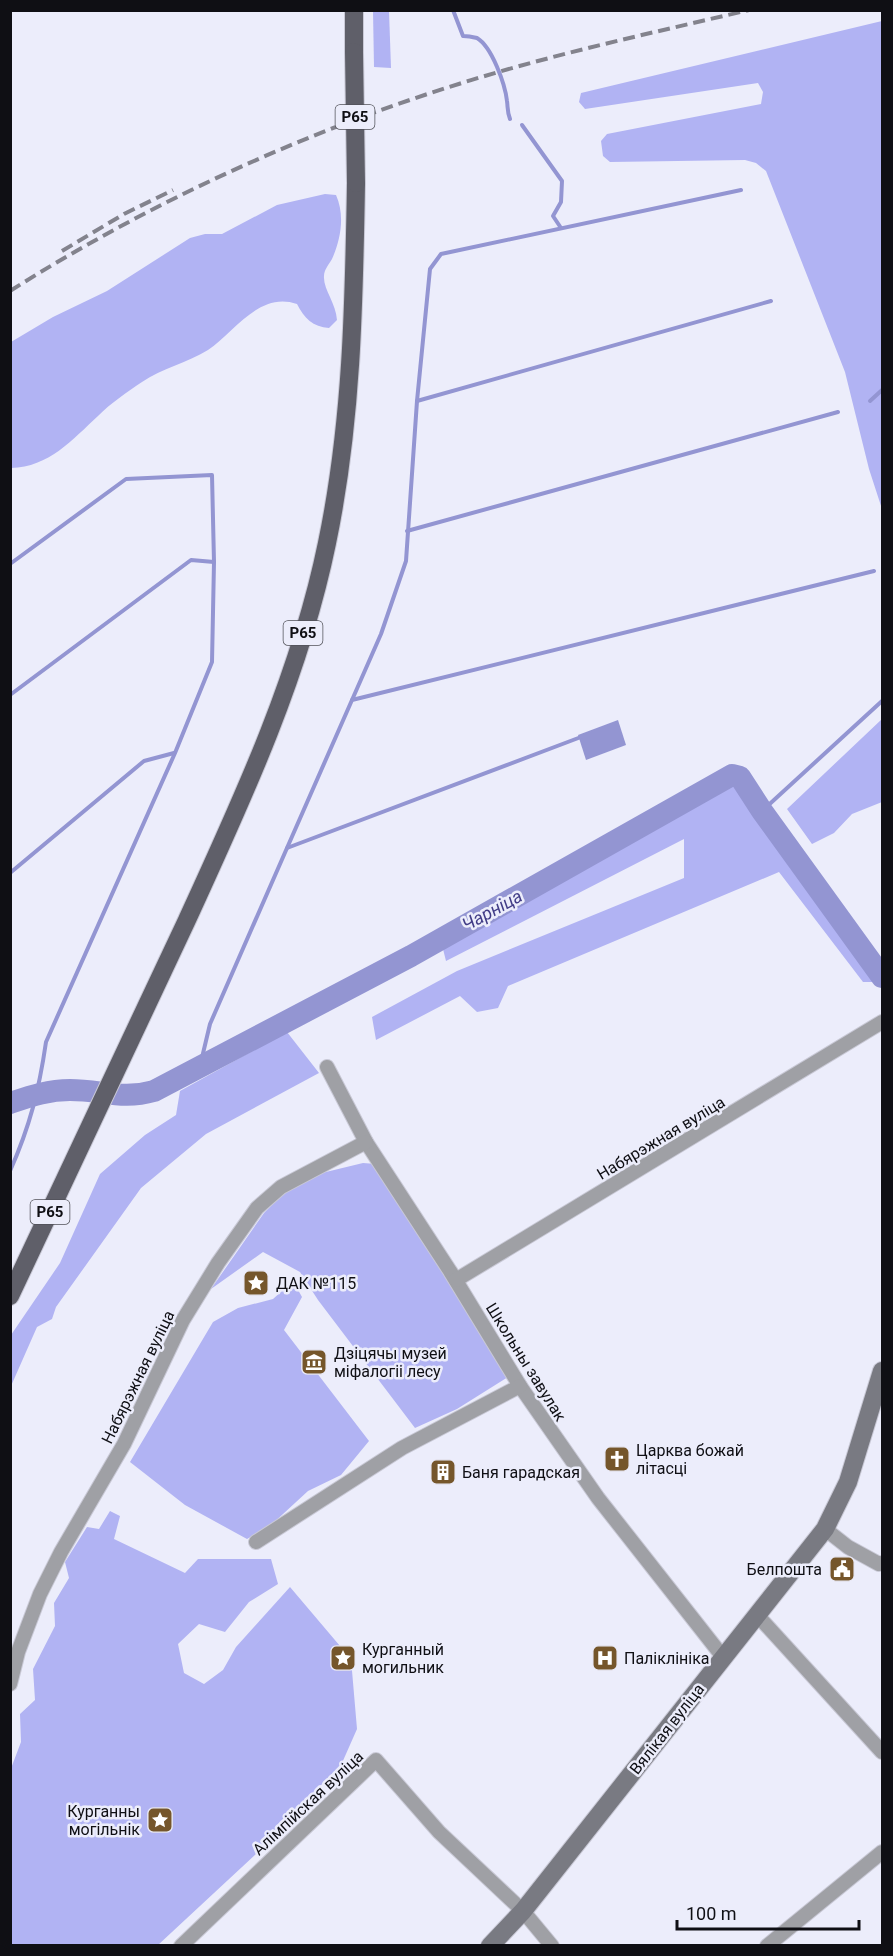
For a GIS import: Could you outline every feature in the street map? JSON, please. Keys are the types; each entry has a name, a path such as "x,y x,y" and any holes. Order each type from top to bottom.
{"main road":[{"name":"Р65","path":"10,1296 126,1053 244,796 280,704 310,612 327,543 347,416 353,350 356,183 354,10"},
{"name":"Вялікая вуліца","path":"490,1946 523,1911 825,1529 848,1482 882,1371"}],"street":[{"name":"Набярэжная вуліца","path":"456,1280 882,1022"},
{"name":"Школьны завулак","path":"327,1067 366,1142 456,1280 520,1386 598,1498 723,1657"},
{"name":"Набярэжная вуліца","path":"10,1684 18,1652 61,1552 124,1444 183,1320 218,1263 258,1208 281,1187 366,1142"},
{"path":"256,1542 402,1448 520,1386"},
{"path":"825,1529 848,1547 879,1564 882,1563"},
{"path":"757,1616 882,1752"},
{"name":"Алімпійская вуліца","path":"181,1946 376,1760 440,1832 523,1911 552,1946"},
{"path":"766,1946 882,1852"}],"shaded area":[{"path":"373,11 389,11 391,68 374,67"},
{"path":"882,21 882,509 869,469 845,372 766,171 756,163 745,160 610,162 603,156 601,141 607,134 761,104 763,92 758,83 585,109 579,102 581,93"},
{"path":"325,194 336,195 341,219 338,243 324,274 325,286 337,320 329,328 318,326 310,321 297,304 271,303 259,308 208,350 150,377 125,394 59,451 37,463 11,468 11,342 53,317 107,291 190,238 205,234 222,234 277,205"},
{"path":"882,719 882,802 852,814 834,833 812,844 787,809"},
{"path":"618,720 626,745 586,760 578,735"},
{"path":"735,784 791,869 877,982 863,982 779,872 508,986 498,1008 477,1012 460,996 376,1040 372,1017 457,971 684,878 684,839 446,961 442,945"},
{"path":"287,1032 319,1073 206,1134 141,1188 56,1307 52,1319 37,1327 11,1386 11,1335 60,1263 100,1174 145,1135 176,1115 180,1091"},
{"path":"363,1163 376,1164 508,1377 457,1409 415,1428 318,1300 300,1272 263,1252 211,1289 264,1213 297,1179"},
{"path":"293,1281 302,1297 284,1330 369,1441 341,1475 308,1491 270,1526 247,1539 185,1505 130,1462 213,1322 238,1308 273,1299"},
{"path":"110,1511 120,1516 114,1539 185,1573 198,1559 271,1559 278,1584 249,1602 225,1632 199,1624 178,1644 184,1673 204,1684 223,1670 236,1647 290,1587 351,1659 357,1729 342,1763 256,1854 158,1945 11,1945 10,1771 21,1742 20,1714 35,1700 33,1669 55,1626 54,1603 69,1578 65,1562 87,1527 99,1529"}],"waterway":[{"path":"453,10 463,36 477,38 493,57 504,85 510,119"},
{"path":"522,125 562,181 561,202 553,216 561,228"},
{"path":"352,700 381,634 406,561 417,401 430,269 441,254 741,190"},
{"path":"417,401 771,301"},
{"path":"870,401 882,390"},
{"path":"407,531 838,412"},
{"path":"10,564 126,479 212,475 214,562 212,662 175,753 46,1042 33,1108 10,1171"},
{"path":"10,695 191,560 214,562"},
{"path":"287,848 352,700 874,571"},
{"path":"762,811 882,701"},
{"path":"200,1066 210,1024 287,848 581,737"},
{"path":"10,873 144,761 174,753"},
{"name":"Чарніца","path":"10,1103 62,1090 122,1095 154,1091 411,956 732,775 740,777 882,977"}],"railway":[{"path":"10,291 167,202 332,128 446,88 521,66 749,10"},
{"path":"62,251 124,214 173,190"}],"place":[{"name":"ДАК №115","path":"256,1283"},
{"name":"Дзіцячы музей міфалогіі лесу","path":"314,1362"},
{"name":"Царква божай літасці","path":"617,1459"},
{"name":"Баня гарадская","path":"443,1472"},
{"name":"Белпошта","path":"842,1569"},
{"name":"Курганный могильник","path":"343,1658"},
{"name":"Паліклініка","path":"605,1658"},
{"name":"Курганны могільнік","path":"160,1820"}]}
